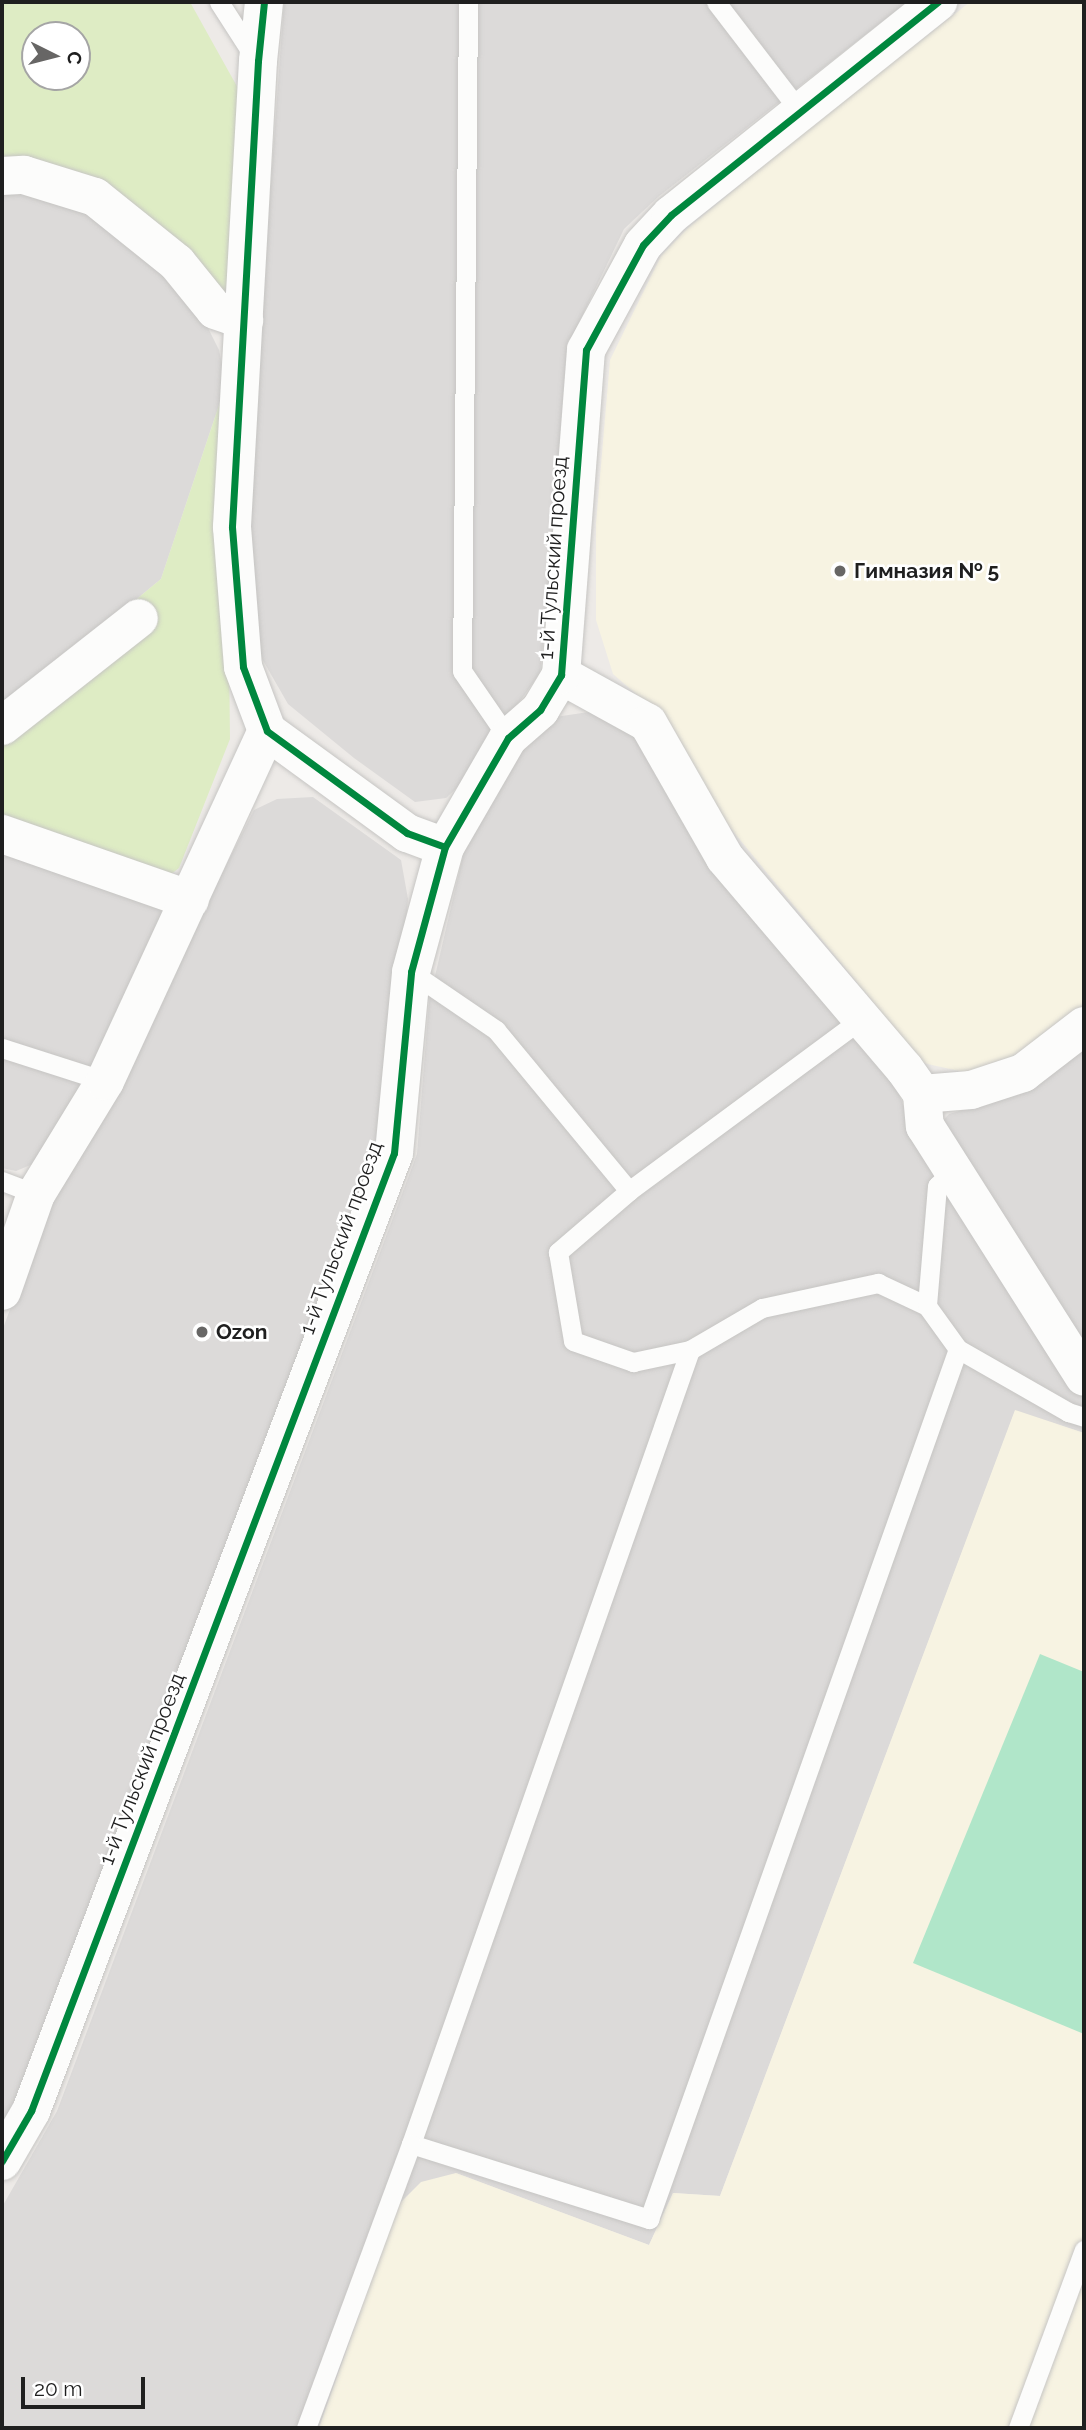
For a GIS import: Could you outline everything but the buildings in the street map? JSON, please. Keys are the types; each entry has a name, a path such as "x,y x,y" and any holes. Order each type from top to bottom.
{"street":[{"path":"264,2 258,61 232,527 243,667 267,731 407,833 445,847"},
{"name":"1-й Тульский проезд","path":"2,2161 31,2111 394,1153 411,972 445,847 508,738 540,710 561,675 586,350 643,245 671,215 937,2"},
{"path":"2,176 24,175 94,197 177,263 215,310 244,320"},
{"path":"2,726 139,618"},
{"path":"561,675 648,723 725,858 860,1020 904,1068 922,1094 925,1126 1084,1377"},
{"path":"2,1291 19,1187 105,1081 267,731"},
{"path":"2,834 190,900"},
{"path":"922,1094 971,1090 1023,1073 1084,1026"}],"lane":[{"path":"219,2 258,61"},
{"path":"467,2 462,671 508,738"},
{"path":"716,2 799,110"},
{"path":"411,972 496,1030 629,1191"},
{"path":"860,1020 629,1191 558,1251 573,1340 633,1362 690,1350 762,1308 878,1283 927,1306 958,1349 1069,1412 1084,1417"},
{"path":"2,1048 105,1081"},
{"path":"927,1306 937,1186 954,1170"},
{"path":"411,2144 649,2219 958,1349"},
{"path":"306,2428 411,2144 690,1350"},
{"path":"1018,2428 1084,2250"}],"shaded area":[{"path":"284,2 907,2 658,197 624,229 574,333 540,673 461,784 446,798 415,802 354,758 288,704 257,650 246,526"},
{"name":"Гимназия № 5","path":"970,2 1084,2 1084,1007 1009,1065 968,1073 923,1063 727,824 657,712 613,674 596,620 596,523 610,360 661,256 688,228 809,128"},
{"path":"2,189 92,209 169,273 207,326 219,350 226,384 161,579 2,710"},
{"path":"589,712 635,732 896,1086 915,1137 959,1196 1084,1398 1084,1433 1015,1411 720,2196 673,2193 649,2245 456,2173 398,2205 319,2428 2,2428 2,2207 57,2111 417,1154 429,1002 464,851 520,750 555,717"},
{"path":"313,797 401,860 408,899 402,973 377,1147 12,2107 2,2123 2,1331 52,1197 115,1086 254,810 277,799"},
{"path":"2,843 158,904 163,917 81,1091 33,1164 16,1171 2,1168"},
{"path":"1084,1050 1084,1359 939,1125 949,1114 1031,1090"},
{"path":"1015,1410 1084,1433 1084,2428 319,2428 398,2205 421,2182 456,2173 649,2245 673,2193 720,2196"}],"green space":[{"path":"2,2 190,2 239,90 235,278 218,301 186,257 2,159"},
{"path":"226,384 230,739 179,868 170,875 2,822 2,710 161,579"},
{"path":"1040,1654 1084,1672 1084,2034 913,1963"}],"cycle path":[{"path":"264,2 258,61 232,527 243,667 267,731 407,833 445,847"},
{"path":"2,2161 31,2111 394,1153 411,972 445,847 508,738 540,710 561,675 586,350 643,245 671,215 938,2"}],"place":[{"name":"Гимназия № 5","path":"840,571"},
{"name":"Ozon","path":"202,1332"}]}
